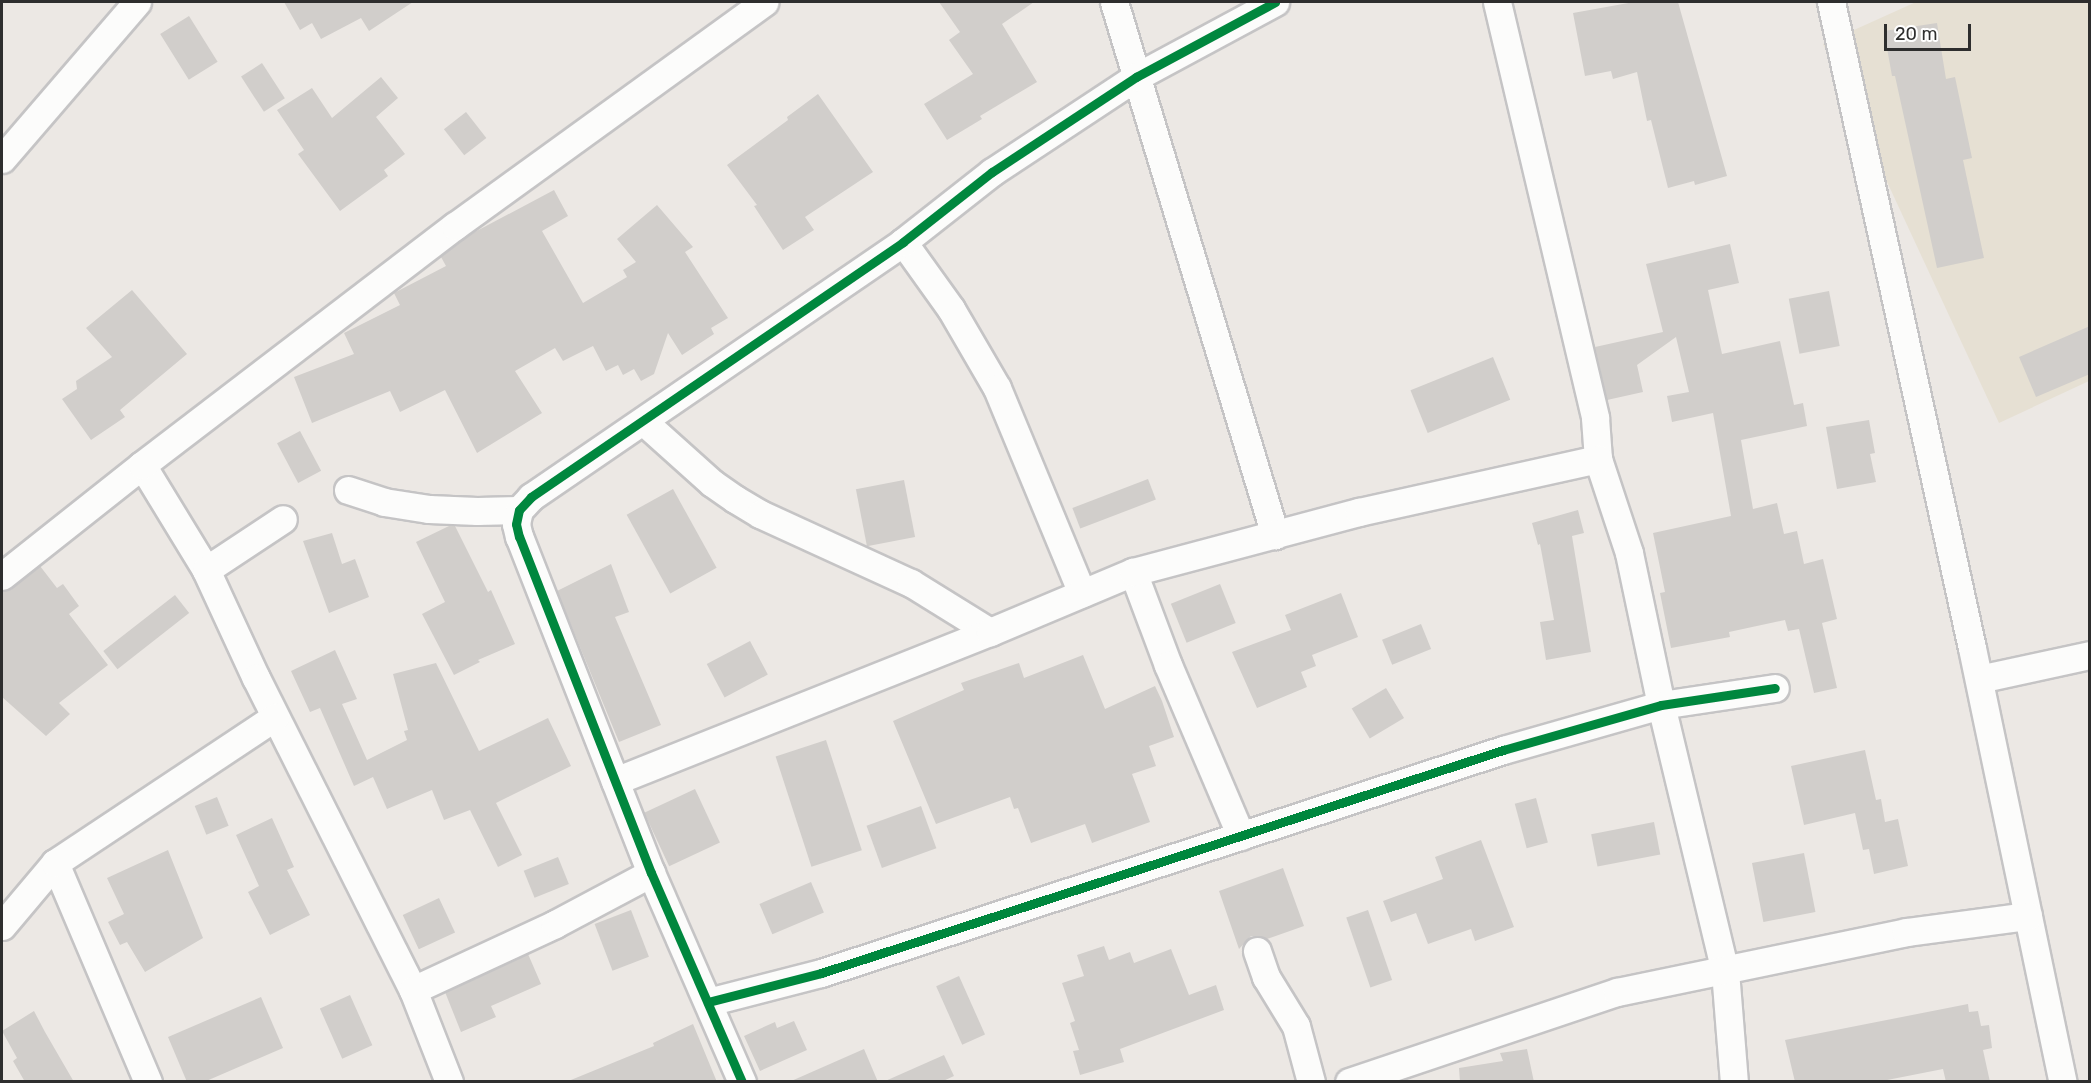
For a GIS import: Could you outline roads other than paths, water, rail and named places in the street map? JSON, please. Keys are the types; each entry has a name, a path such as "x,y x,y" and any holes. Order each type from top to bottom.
{"street":[{"path":"2,159 114,12 137,2"},
{"path":"3,571 455,226 765,2"},
{"path":"1114,2 1275,535"},
{"path":"742,1082 651,873 519,537 516,524 519,510 531,497 644,422 903,242 992,172 1136,77 1275,2"},
{"path":"1497,2 1595,418 1598,459 1629,553 1661,705 1725,971 1734,1082"},
{"path":"1831,2 1979,680 2063,1082"},
{"path":"903,242 951,309 997,388 1082,593"},
{"path":"644,422 712,483 752,509 910,583 990,632"},
{"path":"615,781 990,632 1133,572 1460,488 1598,459"},
{"path":"142,465 206,570 275,717 413,990 449,1082"},
{"path":"348,490 384,502 429,509 477,512 519,510"},
{"path":"206,570 283,519"},
{"path":"1133,572 1172,675 1241,836"},
{"path":"1979,680 2090,655"},
{"path":"708,1002 821,973 1503,750 1661,705 1775,688"},
{"path":"2,926 55,863 275,717"},
{"path":"55,863 148,1082"},
{"path":"413,990 555,924 651,873"},
{"path":"1349,1082 1617,992 1906,932 2028,916"},
{"path":"1257,951 1266,977 1296,1026 1311,1082"}]}
